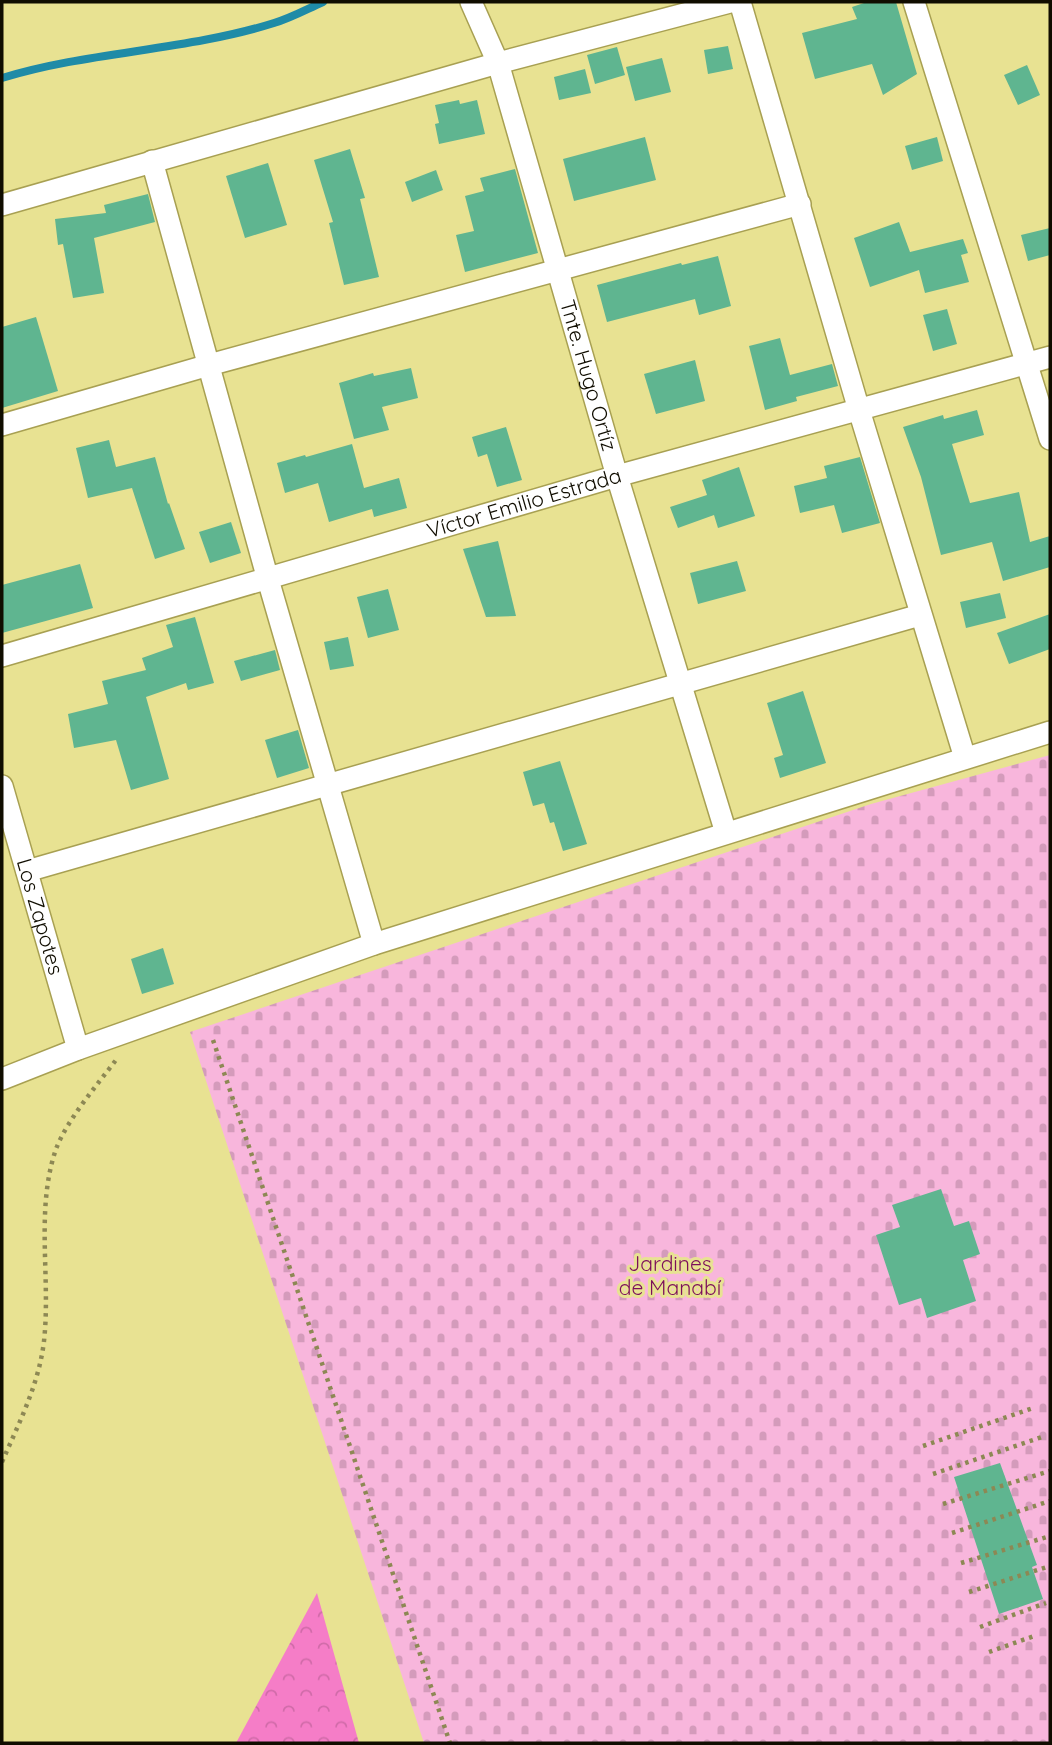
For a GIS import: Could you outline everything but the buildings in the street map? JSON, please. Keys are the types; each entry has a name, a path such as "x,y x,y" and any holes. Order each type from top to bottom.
{"street":[{"name":"Tnte. Hugo Ortíz","path":"471,2 494,54 617,476 726,832"},
{"path":"2,205 494,54 730,2"},
{"path":"740,2 920,615 965,758"},
{"path":"914,2 1050,439"},
{"path":"152,161 267,576 374,944"},
{"path":"2,425 209,365 800,204"},
{"name":"Víctor Emilio Estrada","path":"2,656 267,576 617,476 1050,357"},
{"path":"27,871 920,615"},
{"path":"2,1079 78,1049 374,944 1050,732"},
{"name":"Los Zapotes","path":"2,786 78,1049"}],"path":[{"path":"2,1462 30,1398 44,1344 48,1189 57,1148 81,1106 141,1028"},
{"path":"213,1040 450,1743"},
{"path":"923,1446 1033,1408"},
{"path":"933,1474 1042,1437"},
{"path":"943,1504 1050,1471"},
{"path":"952,1533 1050,1501"},
{"path":"961,1563 1050,1536"},
{"path":"969,1592 1050,1566"},
{"path":"980,1627 1046,1603"},
{"path":"989,1653 1037,1635"}],"green space":[{"name":"Jardines de Manabí","path":"1050,755 1050,1743 424,1743 190,1032 871,804"},
{"path":"317,1593 359,1743 236,1743"}],"waterway":[{"path":"2,78 69,62 240,32 280,21 323,2"}]}
